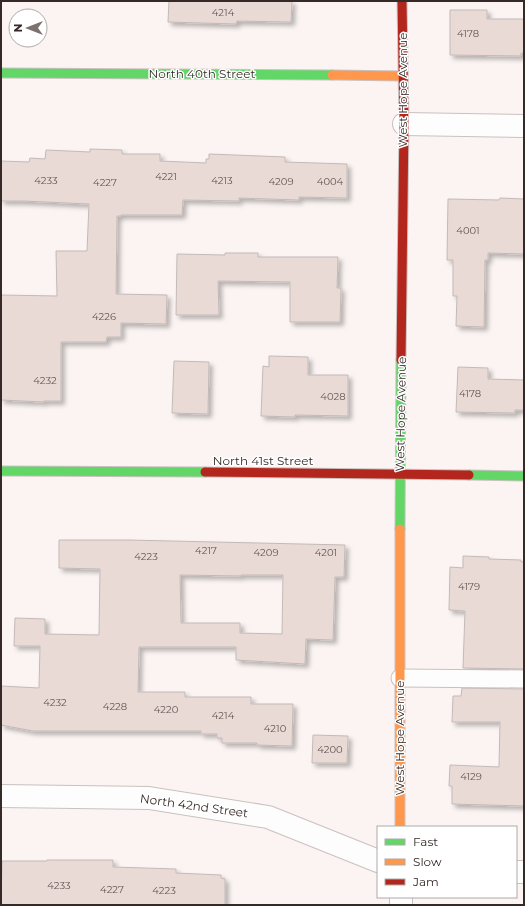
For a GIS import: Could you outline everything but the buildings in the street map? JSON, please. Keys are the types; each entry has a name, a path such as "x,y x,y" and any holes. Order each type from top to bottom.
{"street":[{"name":"West Hope Avenue","path":"400,826 400,473 404,124 402,1"},
{"name":"North 40th Street","path":"1,73 403,76"},
{"path":"404,124 524,126"},
{"name":"North 41st Street","path":"1,471 400,473 524,476"},
{"name":"North 42nd Street","path":"1,796 149,798 268,817 377,861"}],"lane":[{"path":"400,678 524,679"}],"traffic: fast":[{"path":"1,73 332,75"},
{"path":"400,529 401,360"},
{"path":"1,471 205,472"},
{"path":"469,475 524,476"}],"traffic: slow":[{"path":"332,75 403,76"},
{"path":"400,529 400,826"}],"traffic: jam":[{"path":"401,360 404,124 402,1"},
{"path":"205,472 469,475"}]}
